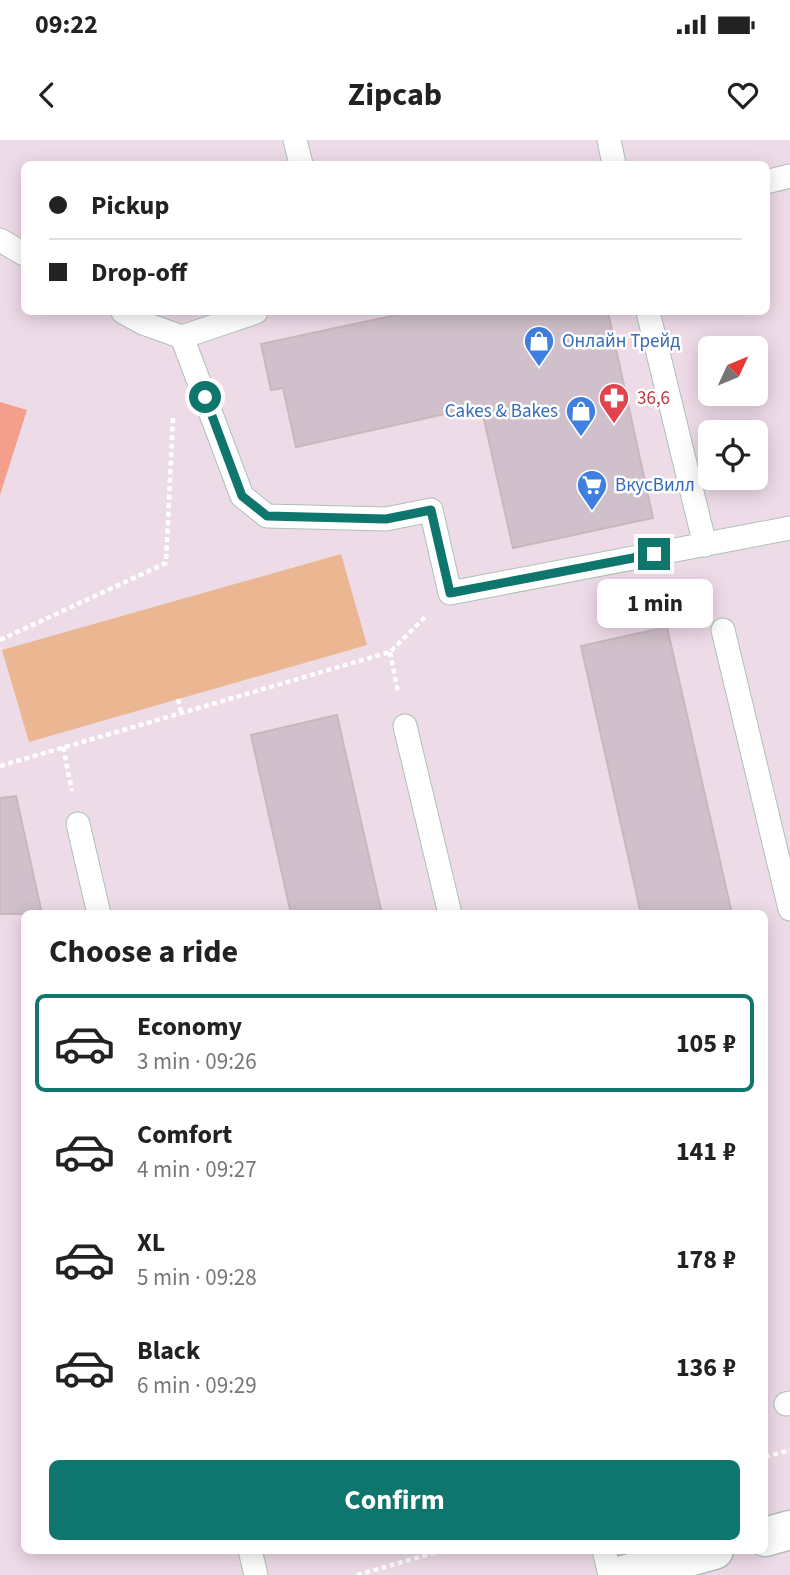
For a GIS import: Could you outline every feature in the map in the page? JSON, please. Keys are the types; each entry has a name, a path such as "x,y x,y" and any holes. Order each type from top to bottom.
{"street":[{"path":"768,1536 790,1530"},
{"path":"623,1575 699,1554"}],"lane":[{"path":"295,140 300,161"},
{"path":"609,140 613,161"},
{"path":"770,181 790,176"},
{"path":"0,240 21,252"},
{"path":"128,315 182,337 247,315"},
{"path":"649,315 705,545"},
{"path":"182,337 242,496 267,516 386,519 431,510 450,593 790,528"},
{"path":"723,630 790,909"},
{"path":"405,726 449,910"},
{"path":"78,824 99,910"},
{"path":"251,1554 256,1575"},
{"path":"605,1554 610,1575"}],"path":[{"path":"0,640 166,563 171,420 196,372"},
{"path":"0,766 390,652 450,593"},
{"path":"178,699 181,712"},
{"path":"63,747 78,824"},
{"path":"768,1456 790,1450"},
{"path":"357,1575 430,1554"}],"shaded area":[{"path":"0,402 27,410 0,495"},
{"path":"341,554 367,645 29,742 2,650"}],"building":[{"path":"396,315 609,315 653,518 513,548 481,406 296,447 283,388 271,390 261,344"},
{"path":"667,627 731,910 640,910 581,646"},
{"path":"337,715 381,910 290,910 251,735"},
{"path":"16,796 41,910 0,914 0,798"}],"place":[{"name":"Онлайн Трейд","path":"539,368"},
{"name":"36,6","path":"614,425"},
{"name":"Cakes & Bakes","path":"581,438"},
{"name":"ВкусВилл","path":"592,512"}],"route":[{"path":"205,397 242,496 267,516 386,519 431,510 450,593 654,554"}]}
